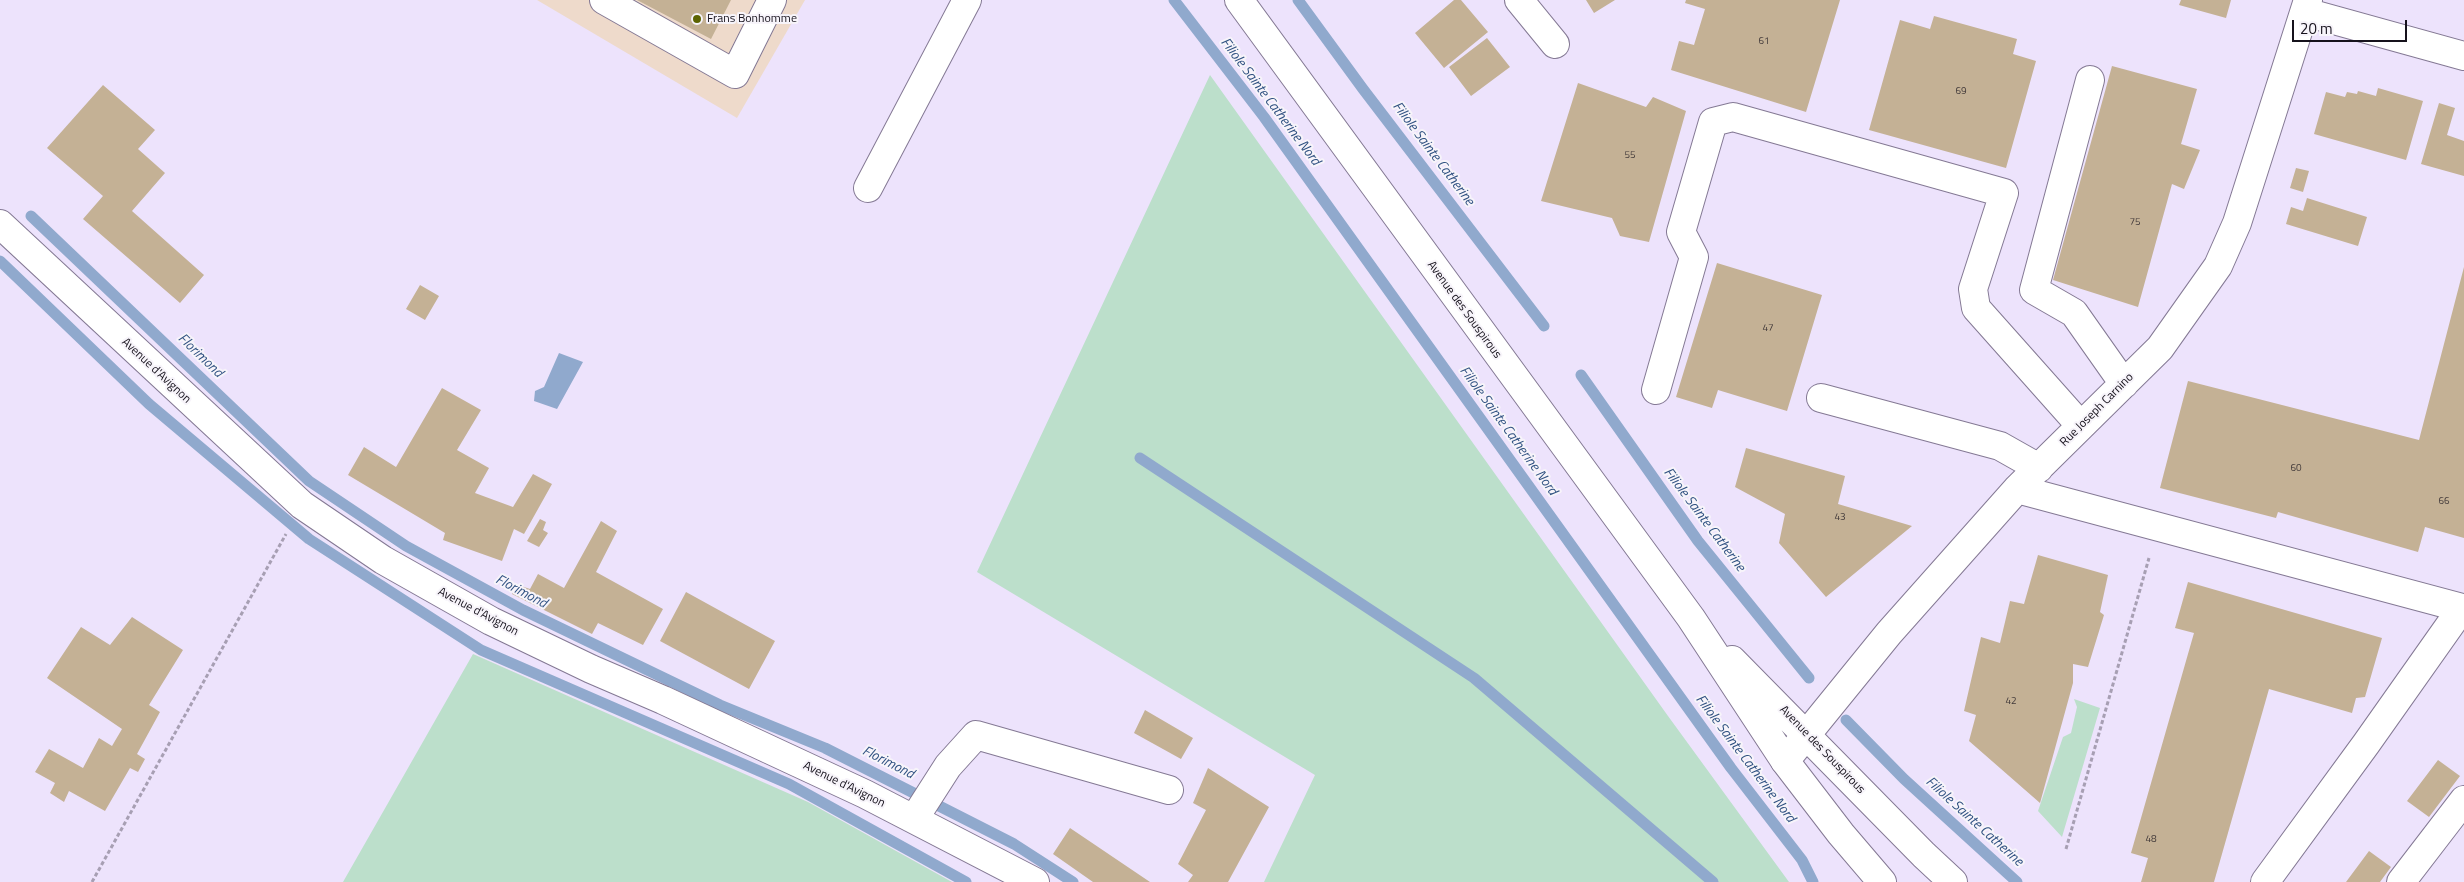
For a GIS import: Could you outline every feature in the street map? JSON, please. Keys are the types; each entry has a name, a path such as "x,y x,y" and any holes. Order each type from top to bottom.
{"street":[{"path":"604,0 735,74 772,0"},
{"path":"868,188 967,0"},
{"name":"Avenue des Souspirous","path":"1239,0 1690,618 1785,761 1882,882"},
{"path":"1519,0 1555,44"},
{"path":"2307,6 2464,56"},
{"name":"Rue Joseph Carnino","path":"1785,761 1889,634 2017,489 2160,348 2218,266 2237,223 2307,6"},
{"path":"2090,80 2034,290 2074,313 2124,384"},
{"path":"1656,390 1694,257 1681,232 1713,122 1733,117 2004,193 1973,289 1976,308 2081,426"},
{"name":"Avenue d'Avignon","path":"0,224 302,505 383,560 491,621 591,669 663,700 856,790 1035,882"},
{"path":"1821,398 2000,446 2039,468"},
{"path":"2017,489 2463,607 2265,882"},
{"name":"Avenue des Souspirous","path":"1690,618 1953,882"},
{"path":"914,819 948,766 976,735 1169,790"},
{"path":"2401,882 2464,800"}],"path":[{"path":"92,882 302,505"},
{"path":"2066,849 2159,527"}],"shaded area":[{"path":"537,0 805,0 737,118"}],"green space":[{"path":"1210,75 1668,716 1789,882 1264,882 1315,775 977,572"},
{"path":"473,654 808,802 952,882 343,882"},
{"path":"2074,699 2100,708 2062,837 2038,811 2063,737 2071,733 2077,707"}],"water":[{"path":"559,353 583,362 557,409 534,401 535,391 544,387"}],"building":[{"name":"Frans Bonhomme","path":"637,0 731,0 711,39"},
{"path":"1454,0 1461,0 1488,32 1444,68 1415,33"},
{"path":"1586,0 1615,0 1594,13"},
{"path":"1686,0 1840,0 1806,112 1671,70 1679,41 1694,45 1705,9 1685,3"},
{"path":"2181,0 2231,0 2226,18 2179,5"},
{"path":"1934,16 2017,39 2013,54 2036,61 2006,168 1869,130 1900,20 1930,29"},
{"path":"1487,38 1510,67 1471,96 1449,67"},
{"path":"2112,66 2197,89 2181,144 2200,150 2184,189 2172,184 2138,307 2053,280"},
{"path":"1578,83 1646,107 1653,97 1686,111 1649,242 1620,236 1612,218 1541,201"},
{"path":"103,85 155,130 138,149 165,173 132,211 204,275 180,303 83,219 103,196 47,148"},
{"path":"2378,88 2423,101 2406,160 2314,134 2326,92 2345,97 2347,92 2357,94 2358,91 2376,96"},
{"path":"2439,103 2455,108 2447,135 2464,141 2464,176 2421,164"},
{"path":"2296,168 2309,171 2303,192 2290,188"},
{"path":"2307,198 2367,217 2358,246 2286,224 2291,207 2303,211"},
{"path":"1717,263 1822,295 1787,411 1718,390 1712,408 1676,397"},
{"path":"2464,267 2464,538 2425,527 2418,552 2278,512 2276,518 2160,488 2188,381 2419,440"},
{"path":"420,285 439,296 425,320 406,309"},
{"path":"442,388 481,410 457,450 489,468 475,493 513,507 533,474 552,484 524,534 514,529 502,561 443,540 445,533 348,475 364,447 396,467"},
{"path":"1746,448 1845,476 1838,504 1912,526 1826,597 1779,543 1785,514 1735,487"},
{"path":"540,519 546,522 543,530 548,533 539,547 527,541"},
{"path":"601,521 617,531 596,572 663,609 643,645 598,623 592,634 512,594 518,585 530,589 538,574 564,588"},
{"path":"2038,555 2108,575 2100,612 2104,615 2088,667 2073,664 2073,683 2040,803 1969,741 1976,715 1964,711 1981,637 2000,643 2010,601 2024,604"},
{"path":"2188,582 2382,638 2365,697 2356,698 2352,713 2269,689 2214,882 2141,882 2148,858 2131,853 2194,633 2175,628"},
{"path":"686,592 775,641 749,689 660,641"},
{"path":"132,617 183,650 149,705 160,712 137,754 145,759 138,772 130,768 105,811 69,791 64,802 50,793 55,783 35,772 49,749 83,768 99,738 112,746 122,729 47,678 81,627 110,645"},
{"path":"1145,710 1193,738 1181,759 1134,733"},
{"path":"2438,760 2460,776 2429,817 2407,801"},
{"path":"1208,768 1269,807 1228,882 1188,882 1193,875 1178,864 1206,810 1193,803"},
{"path":"1070,828 1150,882 1093,882 1053,854"},
{"path":"2369,851 2391,867 2380,882 2346,882"}],"waterway":[{"name":"Filiole Sainte Catherine Nord","path":"1174,0 1264,117 1731,768 1802,860 1813,882"},
{"name":"Filiole Sainte Catherine","path":"1298,0 1363,89 1544,326"},
{"name":"Florimond","path":"31,216 309,481 406,546 523,610 720,705 825,748 1014,844 1073,882"},
{"path":"0,261 149,404 309,539 481,650 789,784 966,882"},
{"name":"Filiole Sainte Catherine","path":"1581,375 1698,541 1809,678"},
{"path":"1140,458 1474,678 1713,882"},
{"name":"Filiole Sainte Catherine","path":"1846,720 1904,779 2017,882"}],"place":[{"name":"Frans Bonhomme","path":"697,19"}]}
